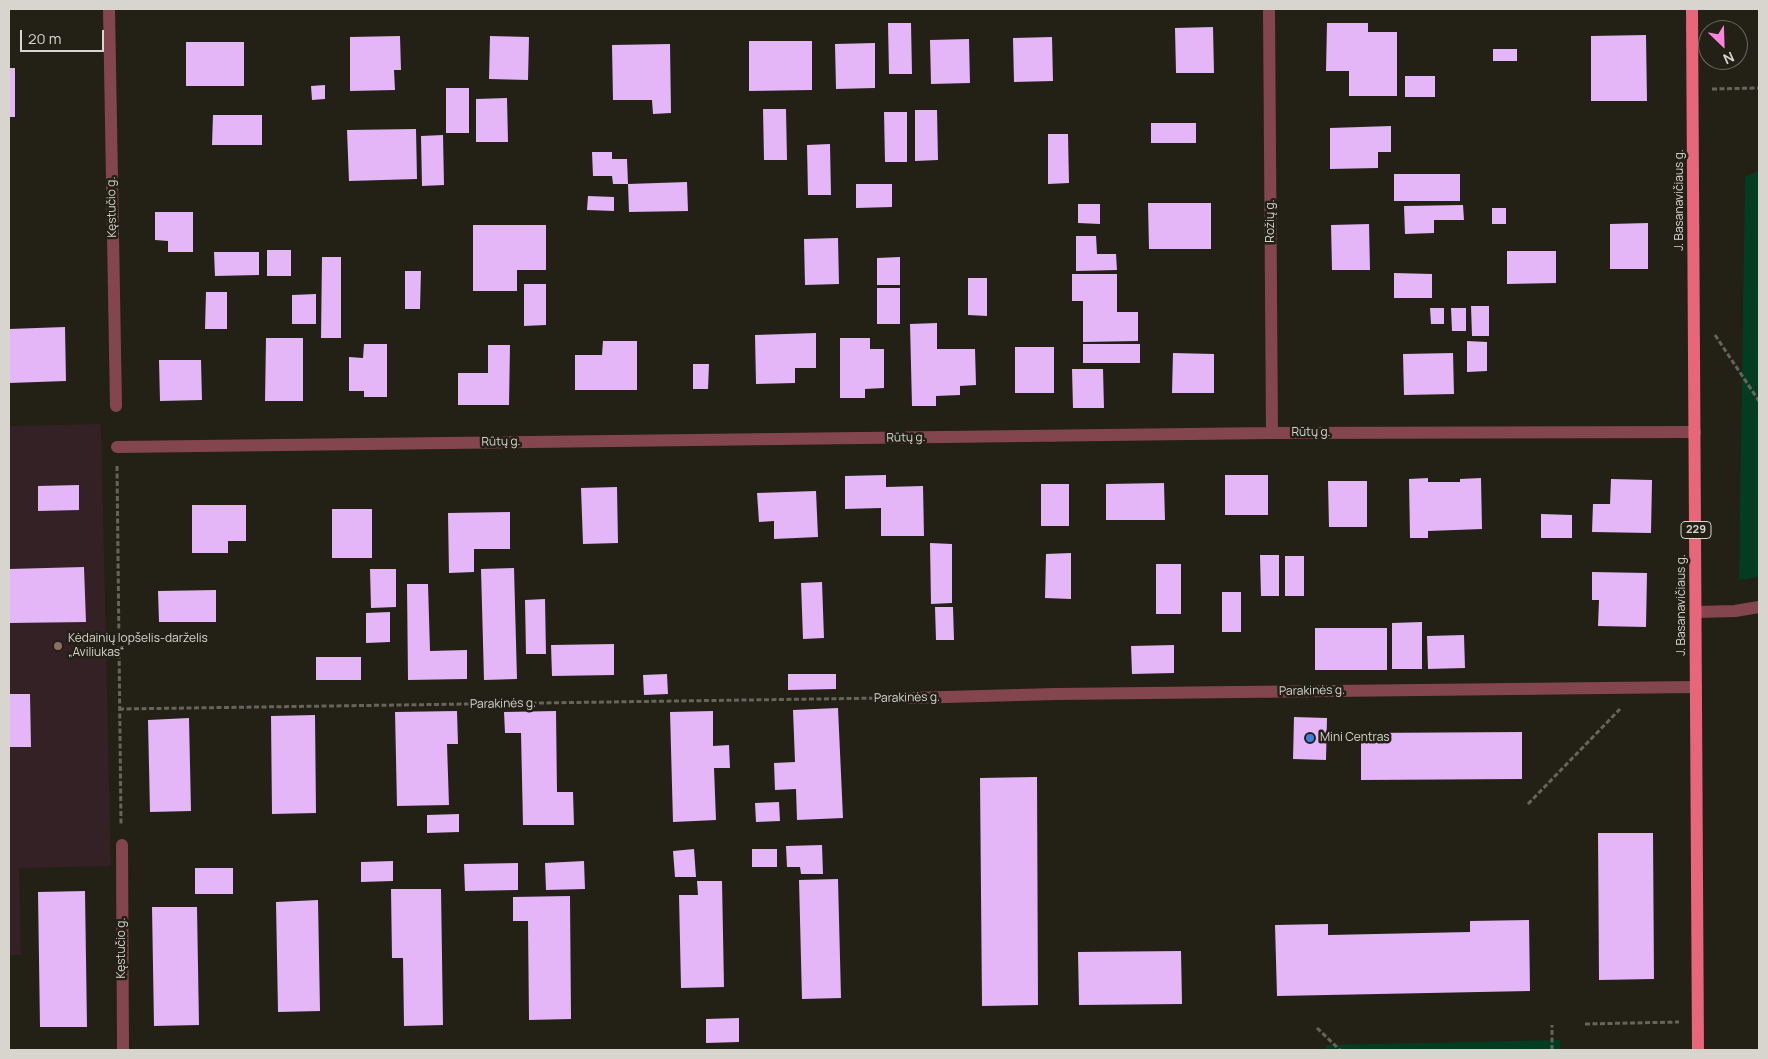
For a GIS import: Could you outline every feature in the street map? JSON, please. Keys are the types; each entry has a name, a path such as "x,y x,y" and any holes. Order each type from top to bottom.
{"main road":[{"name":"J. Basanavičiaus g.","path":"1692,9 1698,1050"}],"street":[{"name":"Kęstučio g.","path":"109,9 116,406"},
{"name":"Rožių g.","path":"1269,9 1272,433"},
{"name":"Rūtų g.","path":"117,447 1272,433 1695,432"},
{"path":"1696,612 1735,611 1759,607"},
{"name":"Parakinės g.","path":"908,698 1056,694 1696,687"},
{"name":"Kęstučio g.","path":"122,845 122,1050"}],"path":[{"path":"1693,90 1759,88"},
{"path":"1694,305 1759,401"},
{"path":"117,447 122,845"},
{"path":"1528,804 1640,688"},
{"name":"Parakinės g.","path":"119,709 908,698"},
{"path":"1585,1024 1698,1021"},
{"path":"1552,1024 1552,1050"},
{"path":"1317,1028 1340,1050"}],"shaded area":[{"name":"Kėdainių lopšelis-darželis „Aviliukas“","path":"101,424 111,866 19,868 21,955 9,955 9,426"}],"green space":[{"path":"1759,170 1759,577 1739,580 1745,177"},
{"path":"1560,1040 1560,1050 1326,1050 1326,1045"}],"building":[{"path":"888,23 911,23 912,74 889,74"},
{"path":"1327,23 1368,23 1368,32 1397,32 1397,96 1349,96 1349,71 1326,71"},
{"path":"1213,27 1214,73 1176,73 1175,28"},
{"path":"1646,35 1647,101 1591,101 1591,36"},
{"path":"400,36 401,70 394,70 395,90 350,91 350,37"},
{"path":"490,36 529,37 528,80 489,79"},
{"path":"1052,37 1053,81 1014,82 1013,38"},
{"path":"969,39 970,83 931,84 930,40"},
{"path":"749,41 812,41 812,90 749,91"},
{"path":"186,42 244,42 244,86 186,86"},
{"path":"875,43 875,88 836,89 835,44"},
{"path":"670,44 671,113 653,114 652,100 613,100 612,45"},
{"path":"1493,49 1517,49 1517,61 1493,61"},
{"path":"9,68 15,68 15,117 9,117"},
{"path":"1405,76 1435,76 1435,97 1405,97"},
{"path":"325,85 325,99 312,100 311,86"},
{"path":"446,88 469,88 469,133 446,133"},
{"path":"507,98 508,142 476,142 476,99"},
{"path":"763,109 786,109 787,160 764,160"},
{"path":"915,110 937,110 938,160 915,161"},
{"path":"884,112 907,112 907,162 885,162"},
{"path":"213,115 262,115 262,145 212,145"},
{"path":"1151,123 1196,123 1196,143 1151,143"},
{"path":"1391,126 1391,152 1378,152 1378,168 1330,169 1330,128"},
{"path":"416,129 417,179 349,181 347,130"},
{"path":"1048,134 1068,134 1069,183 1048,184"},
{"path":"443,135 444,185 422,186 421,136"},
{"path":"830,144 831,195 808,195 807,145"},
{"path":"592,152 612,152 612,159 627,159 628,184 613,184 612,176 593,176"},
{"path":"1394,174 1460,174 1460,201 1394,201"},
{"path":"687,182 688,211 629,212 628,184"},
{"path":"856,184 892,184 892,207 856,208"},
{"path":"588,196 614,197 614,211 587,210"},
{"path":"1148,203 1211,203 1211,249 1149,249"},
{"path":"1078,204 1100,204 1100,224 1078,223"},
{"path":"1463,205 1464,220 1434,220 1434,233 1405,234 1404,206"},
{"path":"1492,208 1506,208 1506,224 1492,224"},
{"path":"155,212 193,212 193,252 168,252 168,241 155,240"},
{"path":"1648,223 1648,269 1610,269 1610,224"},
{"path":"1369,224 1370,270 1332,270 1331,225"},
{"path":"473,225 546,225 546,270 517,270 517,291 473,291"},
{"path":"1076,236 1096,236 1097,254 1116,254 1117,270 1076,271"},
{"path":"838,238 839,284 805,285 804,239"},
{"path":"267,250 291,250 291,276 267,276"},
{"path":"1507,251 1556,251 1556,283 1507,284"},
{"path":"214,252 259,252 259,275 215,276"},
{"path":"322,257 341,257 341,338 321,338"},
{"path":"900,257 900,285 877,285 877,258"},
{"path":"405,271 421,271 420,309 405,309"},
{"path":"1394,273 1432,274 1432,298 1394,298"},
{"path":"1072,274 1117,274 1117,312 1138,312 1138,341 1083,342 1083,301 1072,301"},
{"path":"968,278 987,278 987,316 968,315"},
{"path":"524,284 546,284 546,325 524,326"},
{"path":"877,288 900,288 900,324 877,324"},
{"path":"206,292 227,292 227,329 205,329"},
{"path":"316,294 316,324 292,324 292,295"},
{"path":"1471,306 1489,306 1489,336 1472,336"},
{"path":"1430,308 1444,308 1444,324 1431,324"},
{"path":"1451,308 1466,308 1466,331 1452,331"},
{"path":"937,323 937,349 975,349 976,385 960,386 960,395 936,396 936,406 912,406 910,324"},
{"path":"65,327 66,381 9,383 9,329"},
{"path":"816,333 816,368 795,368 795,383 756,384 755,335"},
{"path":"266,338 303,338 303,401 265,401"},
{"path":"840,338 870,338 870,349 884,349 884,388 865,389 865,398 840,398"},
{"path":"603,341 637,341 637,390 575,390 575,355 602,355"},
{"path":"1467,341 1487,342 1487,371 1467,372"},
{"path":"364,344 387,344 387,397 364,397 364,391 349,391 349,357 363,358"},
{"path":"1083,344 1140,344 1140,363 1083,363"},
{"path":"488,345 510,345 509,405 458,405 458,373 488,373"},
{"path":"1015,347 1054,347 1054,393 1015,393"},
{"path":"1173,353 1214,354 1214,393 1172,393"},
{"path":"1453,353 1454,394 1404,395 1403,354"},
{"path":"159,360 201,360 202,400 160,401"},
{"path":"693,364 709,364 708,389 693,389"},
{"path":"1072,369 1103,369 1104,408 1073,408"},
{"path":"886,475 886,487 923,486 924,536 881,536 881,508 845,509 845,476"},
{"path":"1225,475 1268,475 1268,515 1225,515"},
{"path":"1428,478 1428,482 1460,482 1460,479 1481,478 1482,529 1428,531 1428,538 1410,538 1409,479"},
{"path":"1611,479 1652,480 1651,533 1592,532 1593,504 1610,504"},
{"path":"1328,481 1367,481 1367,527 1329,527"},
{"path":"1164,483 1165,520 1106,520 1106,484"},
{"path":"1041,484 1069,484 1069,526 1041,526"},
{"path":"79,485 79,510 38,511 38,486"},
{"path":"617,487 618,543 583,544 581,488"},
{"path":"816,491 818,537 774,539 774,521 759,522 757,493"},
{"path":"192,505 246,505 246,541 228,541 228,553 192,553"},
{"path":"332,509 372,509 372,558 332,558"},
{"path":"510,512 510,549 474,549 474,572 449,573 448,513"},
{"path":"1541,514 1572,515 1572,538 1541,538"},
{"path":"930,543 952,544 952,603 931,604"},
{"path":"1071,553 1071,599 1045,598 1046,554"},
{"path":"1260,555 1279,555 1279,596 1261,596"},
{"path":"1285,556 1304,556 1304,596 1285,596"},
{"path":"1156,564 1181,564 1181,614 1156,614"},
{"path":"84,567 86,622 9,623 9,569"},
{"path":"514,568 517,679 484,680 481,569"},
{"path":"370,569 396,569 396,607 371,608"},
{"path":"1592,572 1647,573 1646,627 1598,626 1599,600 1592,600"},
{"path":"822,582 824,638 803,639 801,583"},
{"path":"407,584 428,584 430,651 467,650 467,679 408,680"},
{"path":"216,590 216,622 159,622 158,591"},
{"path":"1222,592 1241,592 1241,632 1222,632"},
{"path":"545,599 546,654 526,654 525,600"},
{"path":"935,607 953,607 954,640 936,640"},
{"path":"390,612 390,642 366,643 366,613"},
{"path":"1422,622 1422,669 1392,669 1392,623"},
{"path":"1315,628 1387,628 1387,670 1315,670"},
{"path":"1464,635 1465,668 1428,669 1427,636"},
{"path":"614,644 614,675 552,676 551,645"},
{"path":"1174,645 1174,673 1132,674 1131,646"},
{"path":"316,657 361,657 361,680 316,680"},
{"path":"667,674 668,694 644,695 643,675"},
{"path":"788,674 836,674 836,689 788,690"},
{"path":"9,694 30,694 31,747 9,747"},
{"path":"838,708 843,818 797,820 796,789 775,790 774,763 795,762 793,710"},
{"path":"457,711 458,744 447,744 449,805 397,806 395,712"},
{"path":"556,711 557,792 573,792 574,825 523,825 521,733 505,733 504,712"},
{"path":"713,711 713,746 729,745 730,768 714,768 716,820 673,822 670,712"},
{"path":"315,715 316,813 272,814 271,716"},
{"name":"Mini Centras","path":"1294,717 1327,718 1326,760 1293,759"},
{"path":"189,718 191,811 150,812 148,720"},
{"path":"1522,732 1522,779 1361,780 1361,733"},
{"path":"1037,777 1038,1005 982,1006 980,778"},
{"path":"779,802 780,821 756,822 755,803"},
{"path":"459,814 459,832 427,833 427,815"},
{"path":"1598,833 1653,833 1654,979 1599,980"},
{"path":"822,845 823,874 801,874 800,867 787,867 786,846"},
{"path":"694,849 696,877 675,877 673,851"},
{"path":"752,849 777,849 777,867 752,867"},
{"path":"393,861 393,881 361,882 361,862"},
{"path":"584,861 585,889 546,890 545,863"},
{"path":"518,863 518,890 465,891 464,864"},
{"path":"195,868 233,868 233,894 195,894"},
{"path":"838,879 841,998 802,999 799,880"},
{"path":"697,881 722,881 724,987 681,988 679,895 698,895"},
{"path":"391,889 441,889 443,1025 404,1026 403,958 392,958"},
{"path":"85,891 87,1027 40,1027 38,892"},
{"path":"570,896 571,1019 529,1020 528,921 513,921 513,897"},
{"path":"318,900 320,1011 278,1012 276,902"},
{"path":"152,907 197,907 199,1025 154,1026"},
{"path":"1529,920 1530,991 1277,996 1275,925 1328,924 1328,935 1470,932 1470,921"},
{"path":"1181,951 1182,1004 1079,1005 1078,952"},
{"path":"739,1018 739,1042 706,1043 706,1019"}],"place":[{"name":"Kėdainių lopšelis-darželis „Aviliukas“","path":"58,646"},
{"name":"Mini Centras","path":"1310,738"}]}
